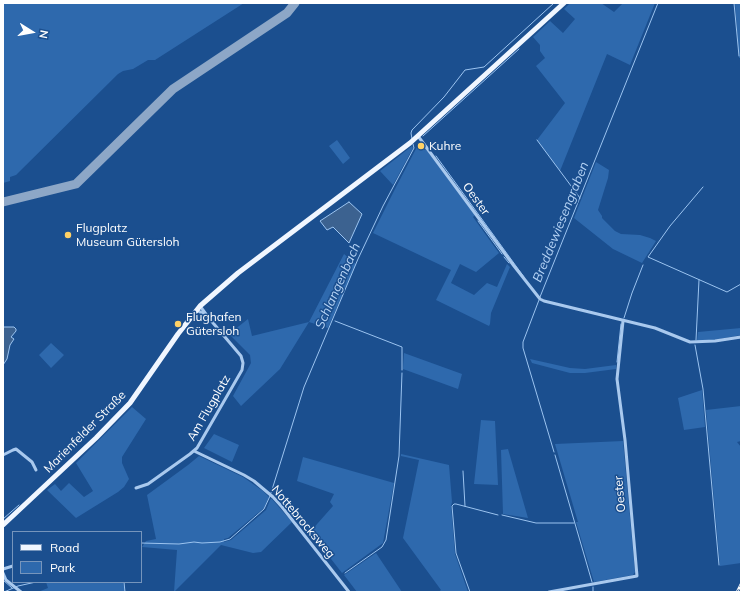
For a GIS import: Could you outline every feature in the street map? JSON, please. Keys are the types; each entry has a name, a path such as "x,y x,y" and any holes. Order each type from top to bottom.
{"main road":[{"path":"198,308 238,273 414,140 564,3"},
{"name":"Marienfelder Straße","path":"3,525 90,444 130,403 198,308"}],"street":[{"name":"Oester","path":"414,140 535,294 544,301 655,328 690,342 710,342 741,337"},
{"name":"Am Flugplatz","path":"136,488 148,484 194,451 205,436 242,370 243,363 241,356 208,317 198,308"},
{"name":"Oester","path":"549,592 637,576 625,440 617,379 623,321"},
{"path":"3,454 16,449 32,462 36,470"},
{"name":"Nottebrocksweg","path":"194,451 244,475 273,497 349,592"},
{"path":"3,573 6,580 21,592"}],"green space":[{"path":"3,3 244,3 155,60 148,60 133,69 123,71 118,74 16,175 10,177 10,181 3,183"},
{"path":"570,3 601,3 614,12 623,3 655,3 630,65 607,54 560,171 537,140 565,103 536,66 545,58 540,51 540,45 533,37 550,21 563,33 575,19 564,9"},
{"path":"735,3 741,3 741,58 739,58"},
{"path":"337,140 350,158 343,164 329,146"},
{"path":"419,143 424,150 426,149 475,215 473,217 499,253 476,272 460,264 451,283 474,295 487,283 497,287 507,264 510,267 491,313 489,326 436,300 451,270 373,233"},
{"path":"412,146 413,148 393,185 380,171"},
{"path":"596,162 609,170 598,210 602,218 615,231 621,234 640,235 656,241 642,263 613,249 574,218"},
{"path":"344,254 356,264 328,328 309,322"},
{"path":"248,319 252,336 309,322 280,369 241,406 233,396 251,363 250,355 229,334"},
{"path":"741,328 741,335 697,342 698,332"},
{"path":"51,343 64,355 51,368 39,355"},
{"path":"404,353 462,374 458,389 403,369"},
{"path":"530,359 570,368 585,369 616,365 616,369 585,373 570,373 532,363"},
{"path":"702,390 705,427 684,430 678,398"},
{"path":"741,406 741,441 737,442 741,447 741,563 720,566 706,410"},
{"path":"132,407 146,419 122,457 122,463 129,479 124,487 118,492 76,518 47,490 55,484 61,491 69,483 84,497 93,491 76,463"},
{"path":"481,420 495,421 498,485 474,484"},
{"path":"214,434 239,445 232,462 204,448"},
{"path":"623,441 635,572 633,575 594,582 555,444"},
{"path":"508,449 528,518 503,514 501,450"},
{"path":"401,454 449,465 455,554 468,592 438,592 441,590 403,538 419,460 401,456"},
{"path":"199,456 243,477 269,497 264,508 228,538 224,539 224,542 231,540 266,510 271,498 292,522 261,552 253,553 221,545 174,592 177,550 142,547 146,541 156,539 147,495"},
{"path":"303,457 394,483 383,543 342,573 310,532 333,506 330,502 334,494 297,481"},
{"path":"376,553 402,592 357,592 344,575"},
{"path":"46,583 123,583 125,592 38,592 48,588"}],"shaded area":[{"path":"349,202 362,214 349,243 333,227 327,230 320,221"},
{"path":"3,327 14,327 16,331 11,337 14,339 10,345 7,359 3,365"}],"waterway":[{"name":"Schlangenbach","path":"412,139 412,130 444,97 465,70 484,67 554,3"},
{"name":"Breddewiesengraben","path":"540,297 658,3"},
{"path":"734,3 739,56"},
{"path":"423,136 519,49"},
{"path":"537,140 580,198"},
{"name":"Schlangenbach","path":"271,493 304,387 358,259 383,206 414,148 413,144"},
{"path":"436,156 524,277"},
{"path":"703,187 670,226 648,257 727,292 741,284"},
{"path":"478,221 502,254"},
{"path":"504,257 509,263"},
{"path":"624,318 643,265"},
{"path":"696,340 699,280"},
{"name":"Breddewiesengraben","path":"539,300 523,342 523,348 554,452"},
{"path":"335,321 402,347 402,370"},
{"path":"617,362 621,324"},
{"path":"695,345 703,389 719,565"},
{"path":"345,573 382,547 386,540 399,456 402,373"},
{"name":"Breddewiesengraben","path":"555,455 592,582"},
{"path":"463,471 465,506"},
{"name":"Schlangenbach","path":"142,543 202,543 220,542 230,539 264,509 270,496"},
{"path":"470,592 456,553 452,506 456,504 498,515"},
{"path":"3,519 19,505"},
{"path":"502,515 536,523 574,523"},
{"path":"3,580 12,588"},
{"name":"Schlangenbach","path":"4,592 18,586 32,583"},
{"path":"124,583 125,592"},
{"name":"Breddewiesengraben","path":"593,587 593,592"}],"taxiway":[{"path":"3,202 76,184 173,89 287,13 295,3"}],"railway":[{"path":"737,592 741,584"}],"place":[{"name":"Kuhre","path":"421,146"},
{"name":"Flugplatz Museum Gütersloh","path":"68,235"},
{"name":"Flughafen Gütersloh","path":"178,324"}]}
